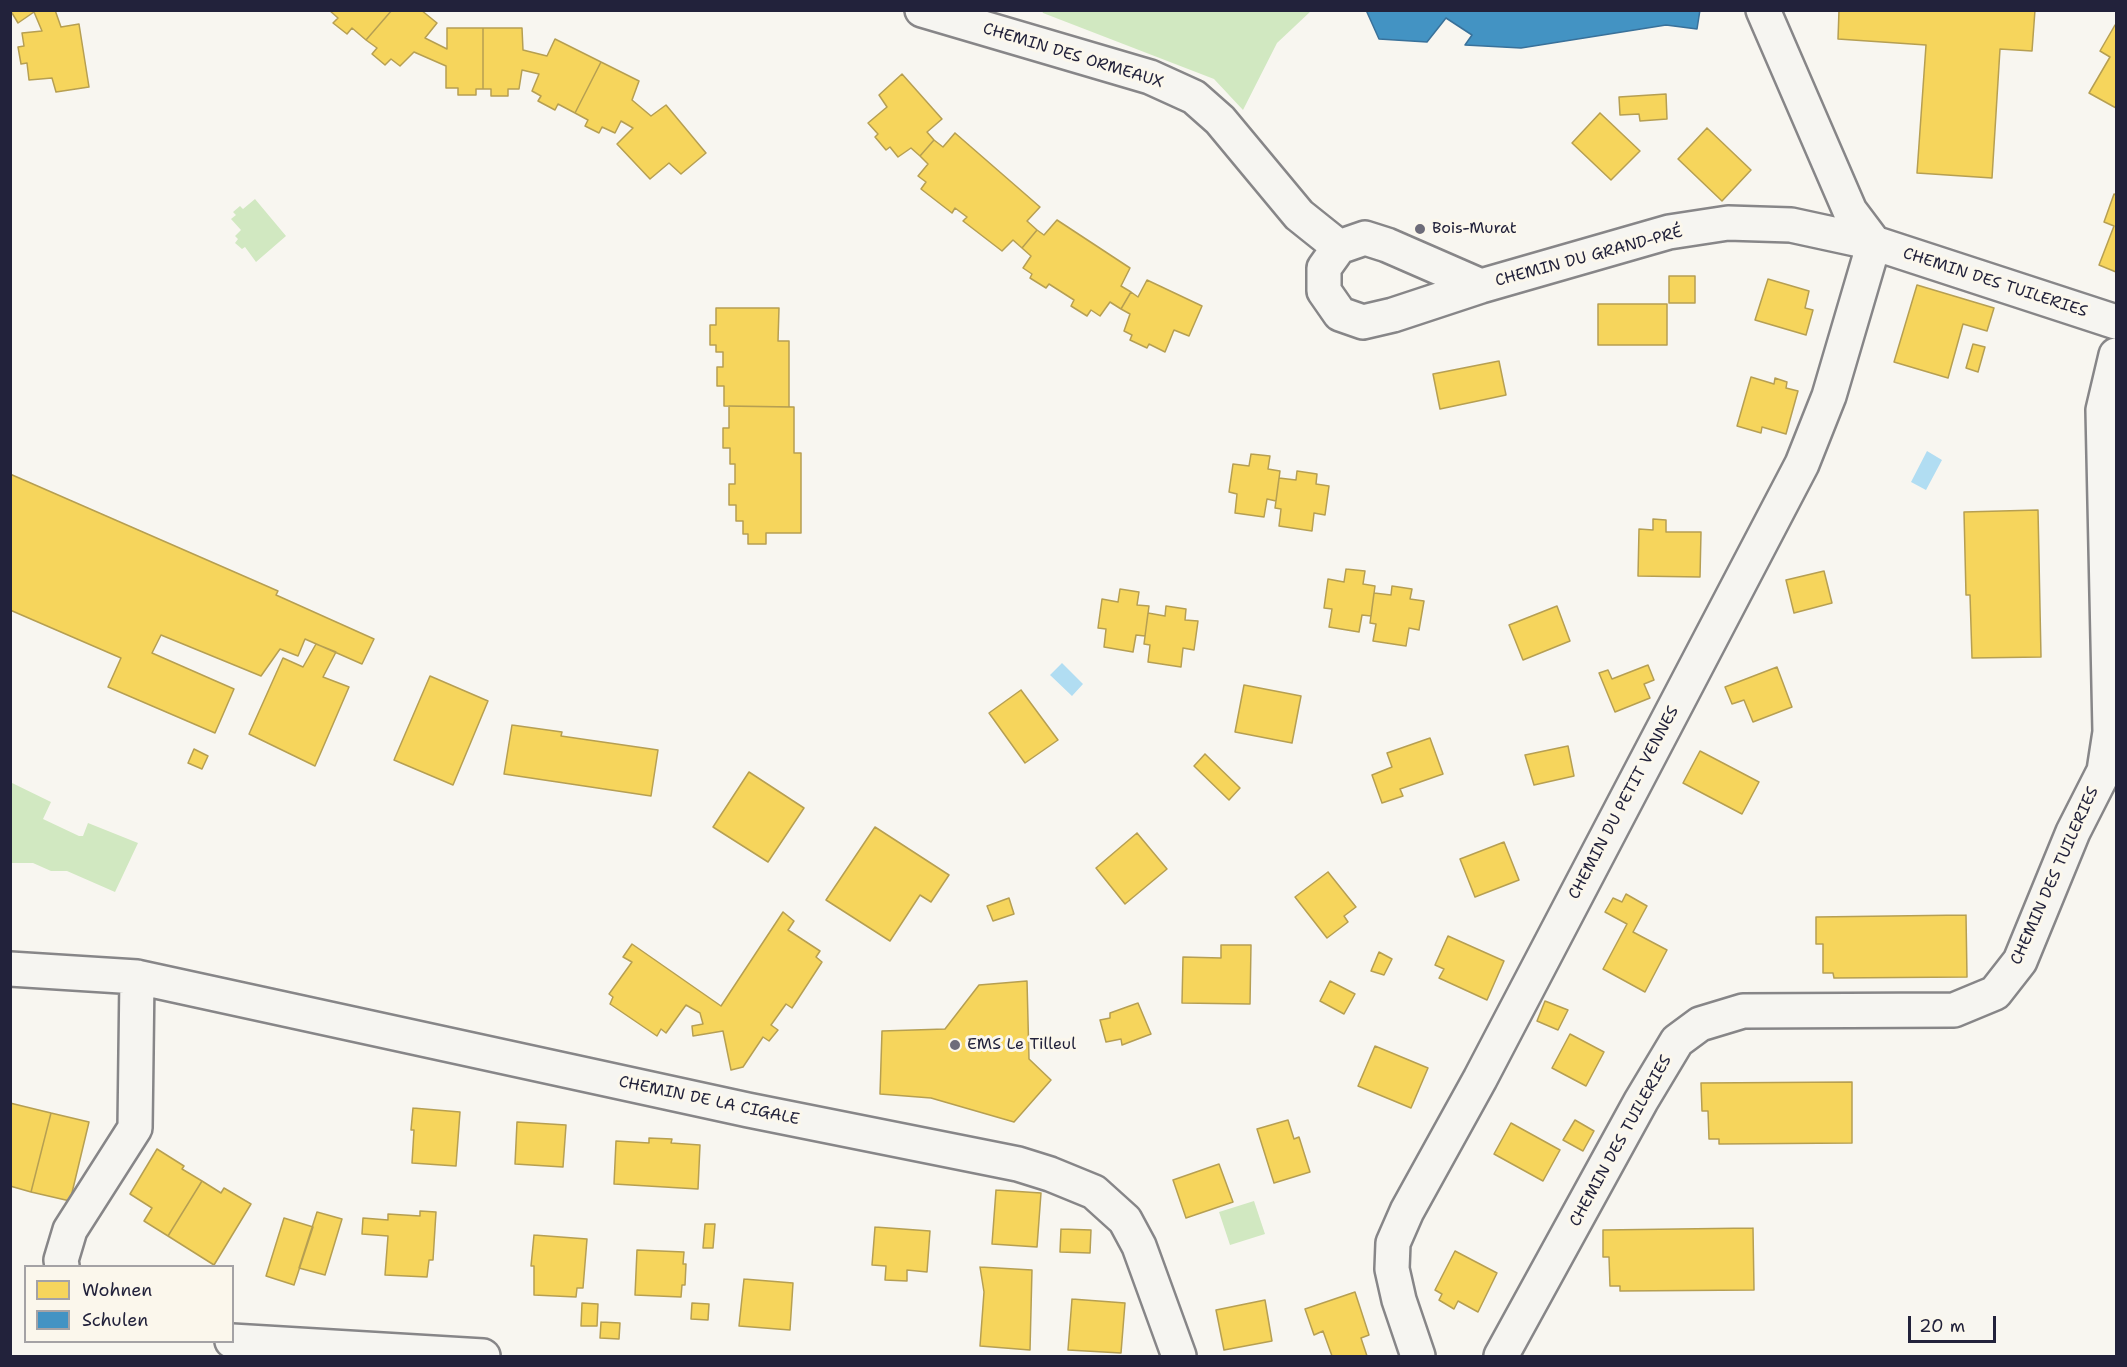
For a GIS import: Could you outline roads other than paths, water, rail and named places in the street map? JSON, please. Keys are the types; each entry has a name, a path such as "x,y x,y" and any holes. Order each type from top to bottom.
{"street":[{"name":"CHEMIN DES ORMEAUX","path":"922,10 1150,77 1194,97 1220,120 1299,215 1339,247"},
{"path":"1763,10 1850,211 1874,243"},
{"name":"CHEMIN DU GRAND-PRÉ","path":"1481,286 1387,245 1365,238 1339,247 1324,268 1324,291 1340,314 1363,322 1669,232 1728,223 1791,225 1874,243"},
{"name":"CHEMIN DES TUILERIES","path":"1874,243 2116,322"},
{"name":"CHEMIN DU PETIT VENNES","path":"1418,1356 1399,1300 1392,1269 1393,1243 1407,1211 1480,1079 1802,464 1829,396 1874,243"},
{"name":"CHEMIN DES TUILERIES","path":"1501,1356 1660,1066 1677,1041 1700,1024 1743,1011 1954,1010 1995,993 2020,961 2073,832 2104,771 2110,732 2103,410 2116,355"},
{"name":"CHEMIN DE LA CIGALE","path":"10,969 137,977 748,1110 1018,1164 1050,1174 1094,1192 1125,1220 1139,1246 1179,1356"},
{"path":"62,1265 61,1260 70,1230 135,1128 137,977"},
{"path":"235,1346 483,1356"}],"water":[{"path":"1927,451 1942,460 1926,490 1911,482"},
{"path":"1062,663 1083,684 1072,696 1050,675"}],"place":[{"name":"Bois-Murat","path":"1420,229"},
{"name":"EMS Le Tilleul","path":"955,1045"}]}
